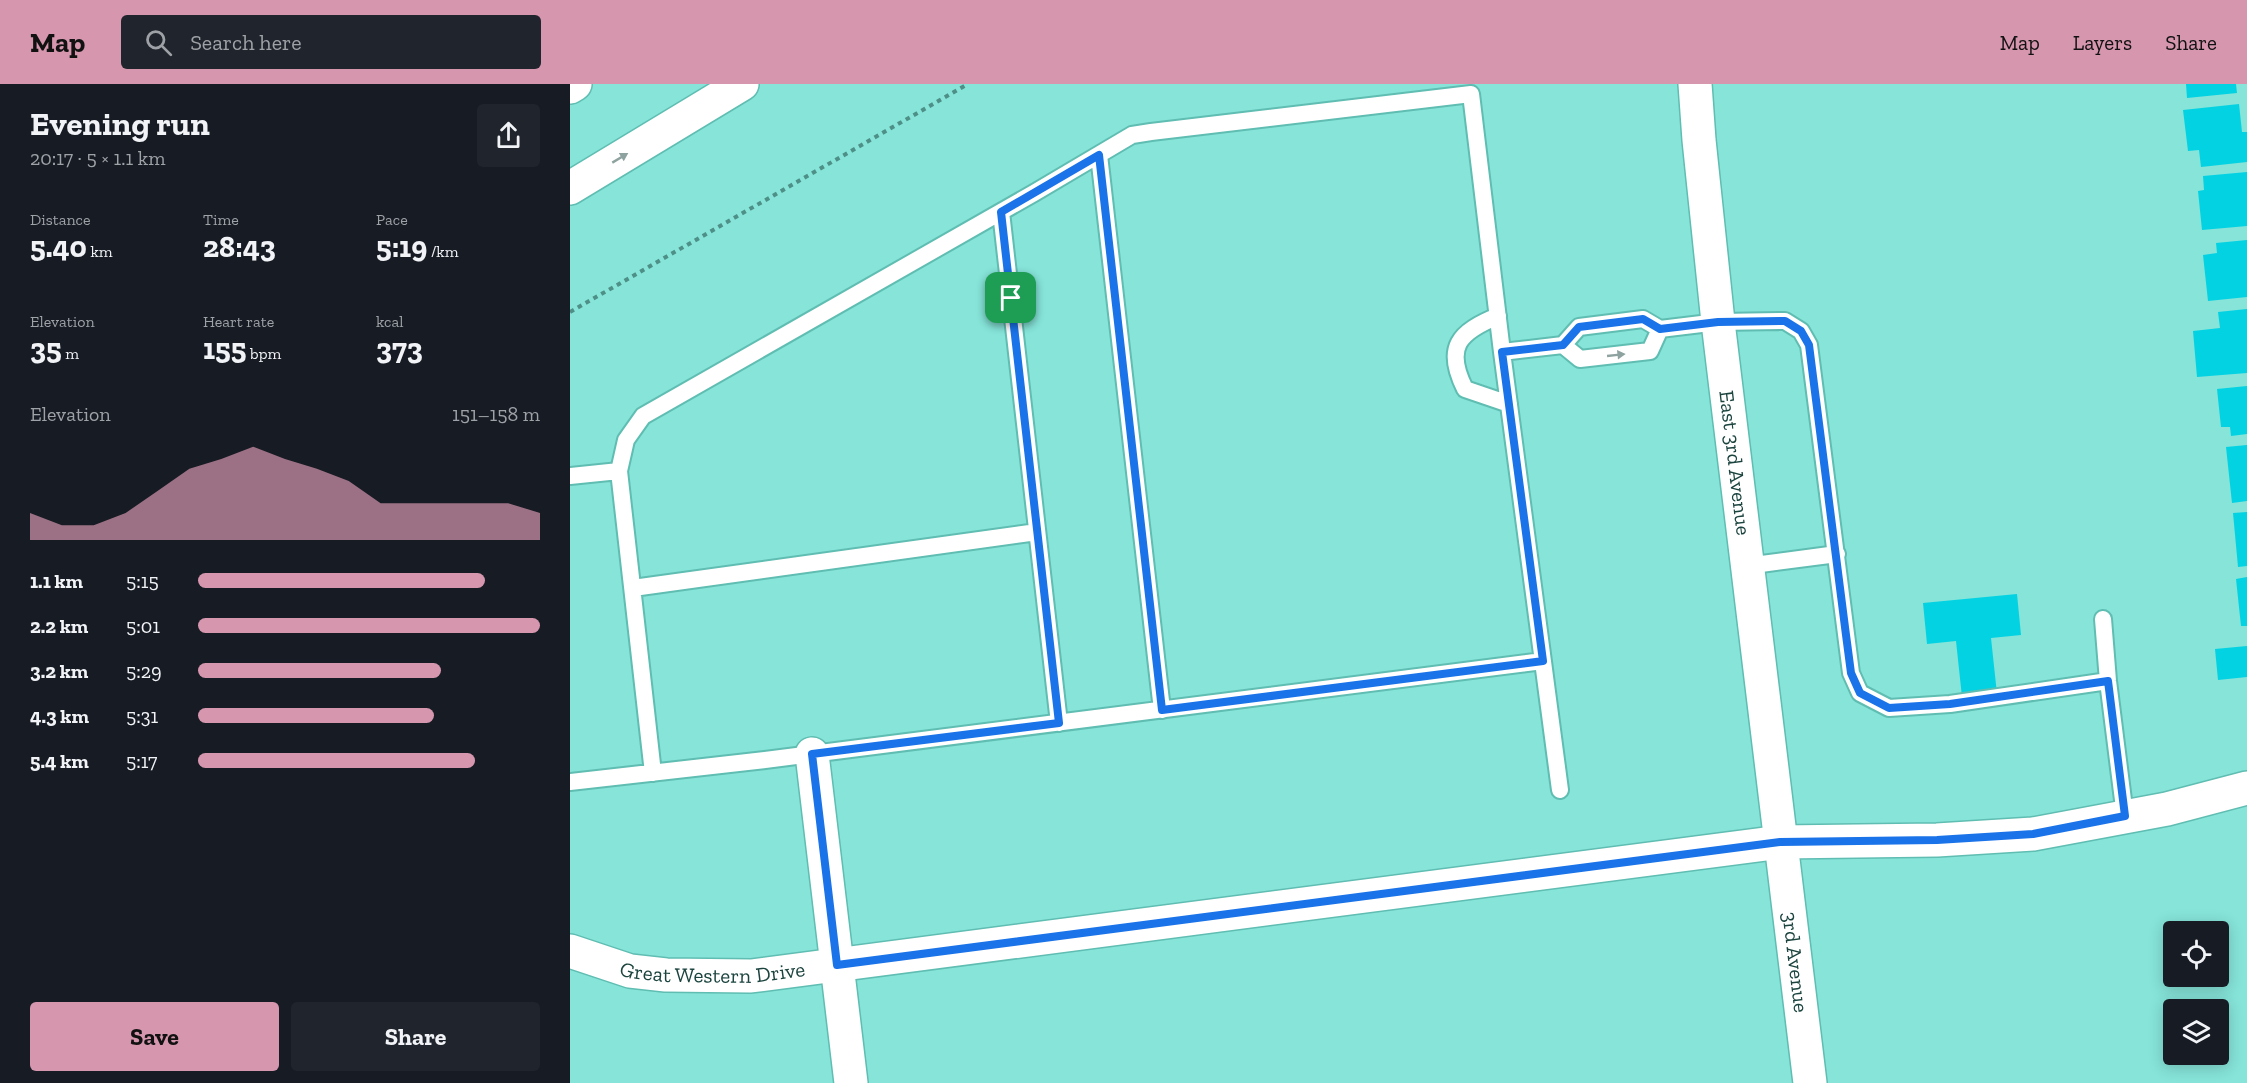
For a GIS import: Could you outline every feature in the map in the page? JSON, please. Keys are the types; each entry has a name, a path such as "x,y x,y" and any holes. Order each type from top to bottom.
{"main road":[{"path":"570,87 575,84"},
{"path":"570,188 742,84"},
{"name":"East 3rd Avenue","path":"1695,84 1718,322 1780,842"},
{"path":"812,754 850,1083"},
{"name":"Great Western Drive","path":"570,951 630,971 666,975 751,976 1780,842 1937,840 2033,834 2167,810 2247,788"},
{"name":"3rd Avenue","path":"1780,842 1810,1083"}],"lane":[{"path":"653,773 620,471 626,440 643,416 1132,135 1471,94 1502,352 1560,790"},
{"path":"1099,155 1162,710"},
{"path":"1001,212 1059,723"},
{"path":"1498,316 1476,325 1461,337 1456,349 1457,361 1459,375 1465,389 1509,404"},
{"path":"1502,352 1563,345 1579,327 1643,319 1660,329 1718,322 1785,321 1801,331 1809,345 1851,673 1860,693 1889,708 1950,704 2108,681"},
{"path":"1563,345 1580,359 1650,351 1660,329"},
{"path":"570,476 620,471"},
{"path":"633,588 1037,532"},
{"path":"1746,566 1837,554"},
{"path":"2103,620 2108,681 2125,816"},
{"path":"570,782 812,754 1543,661"}],"path":[{"path":"570,312 968,84"}],"building":[{"path":"2186,84 2236,84 2237,93 2187,98"},
{"path":"2239,104 2242,132 2247,132 2247,162 2201,167 2199,150 2188,151 2183,110"},
{"path":"2247,172 2247,226 2202,230 2198,191 2204,190 2203,176"},
{"path":"2247,240 2247,297 2208,301 2203,255 2217,253 2216,243"},
{"path":"2247,309 2247,373 2197,377 2193,331 2220,328 2218,312"},
{"path":"2247,386 2247,434 2231,436 2230,427 2221,427 2217,389"},
{"path":"2247,445 2247,501 2232,503 2226,447"},
{"path":"2247,512 2247,566 2238,567 2233,513"},
{"path":"2247,577 2247,626 2241,626 2236,579"},
{"path":"2017,594 2021,635 1991,638 1997,694 1962,697 1956,641 1927,644 1923,603"},
{"path":"2247,646 2247,677 2218,680 2215,649"}],"route":[{"path":"1099,155 1162,710 1543,661 1502,352 1563,345 1579,327 1643,319 1660,329 1718,322 1785,321 1801,331 1809,345 1851,673 1860,693 1889,708 1950,704 2108,681 2125,816 2033,834 1937,840 1780,842 837,965 812,754 1059,723 1011,298 1001,212 1099,155"}]}
